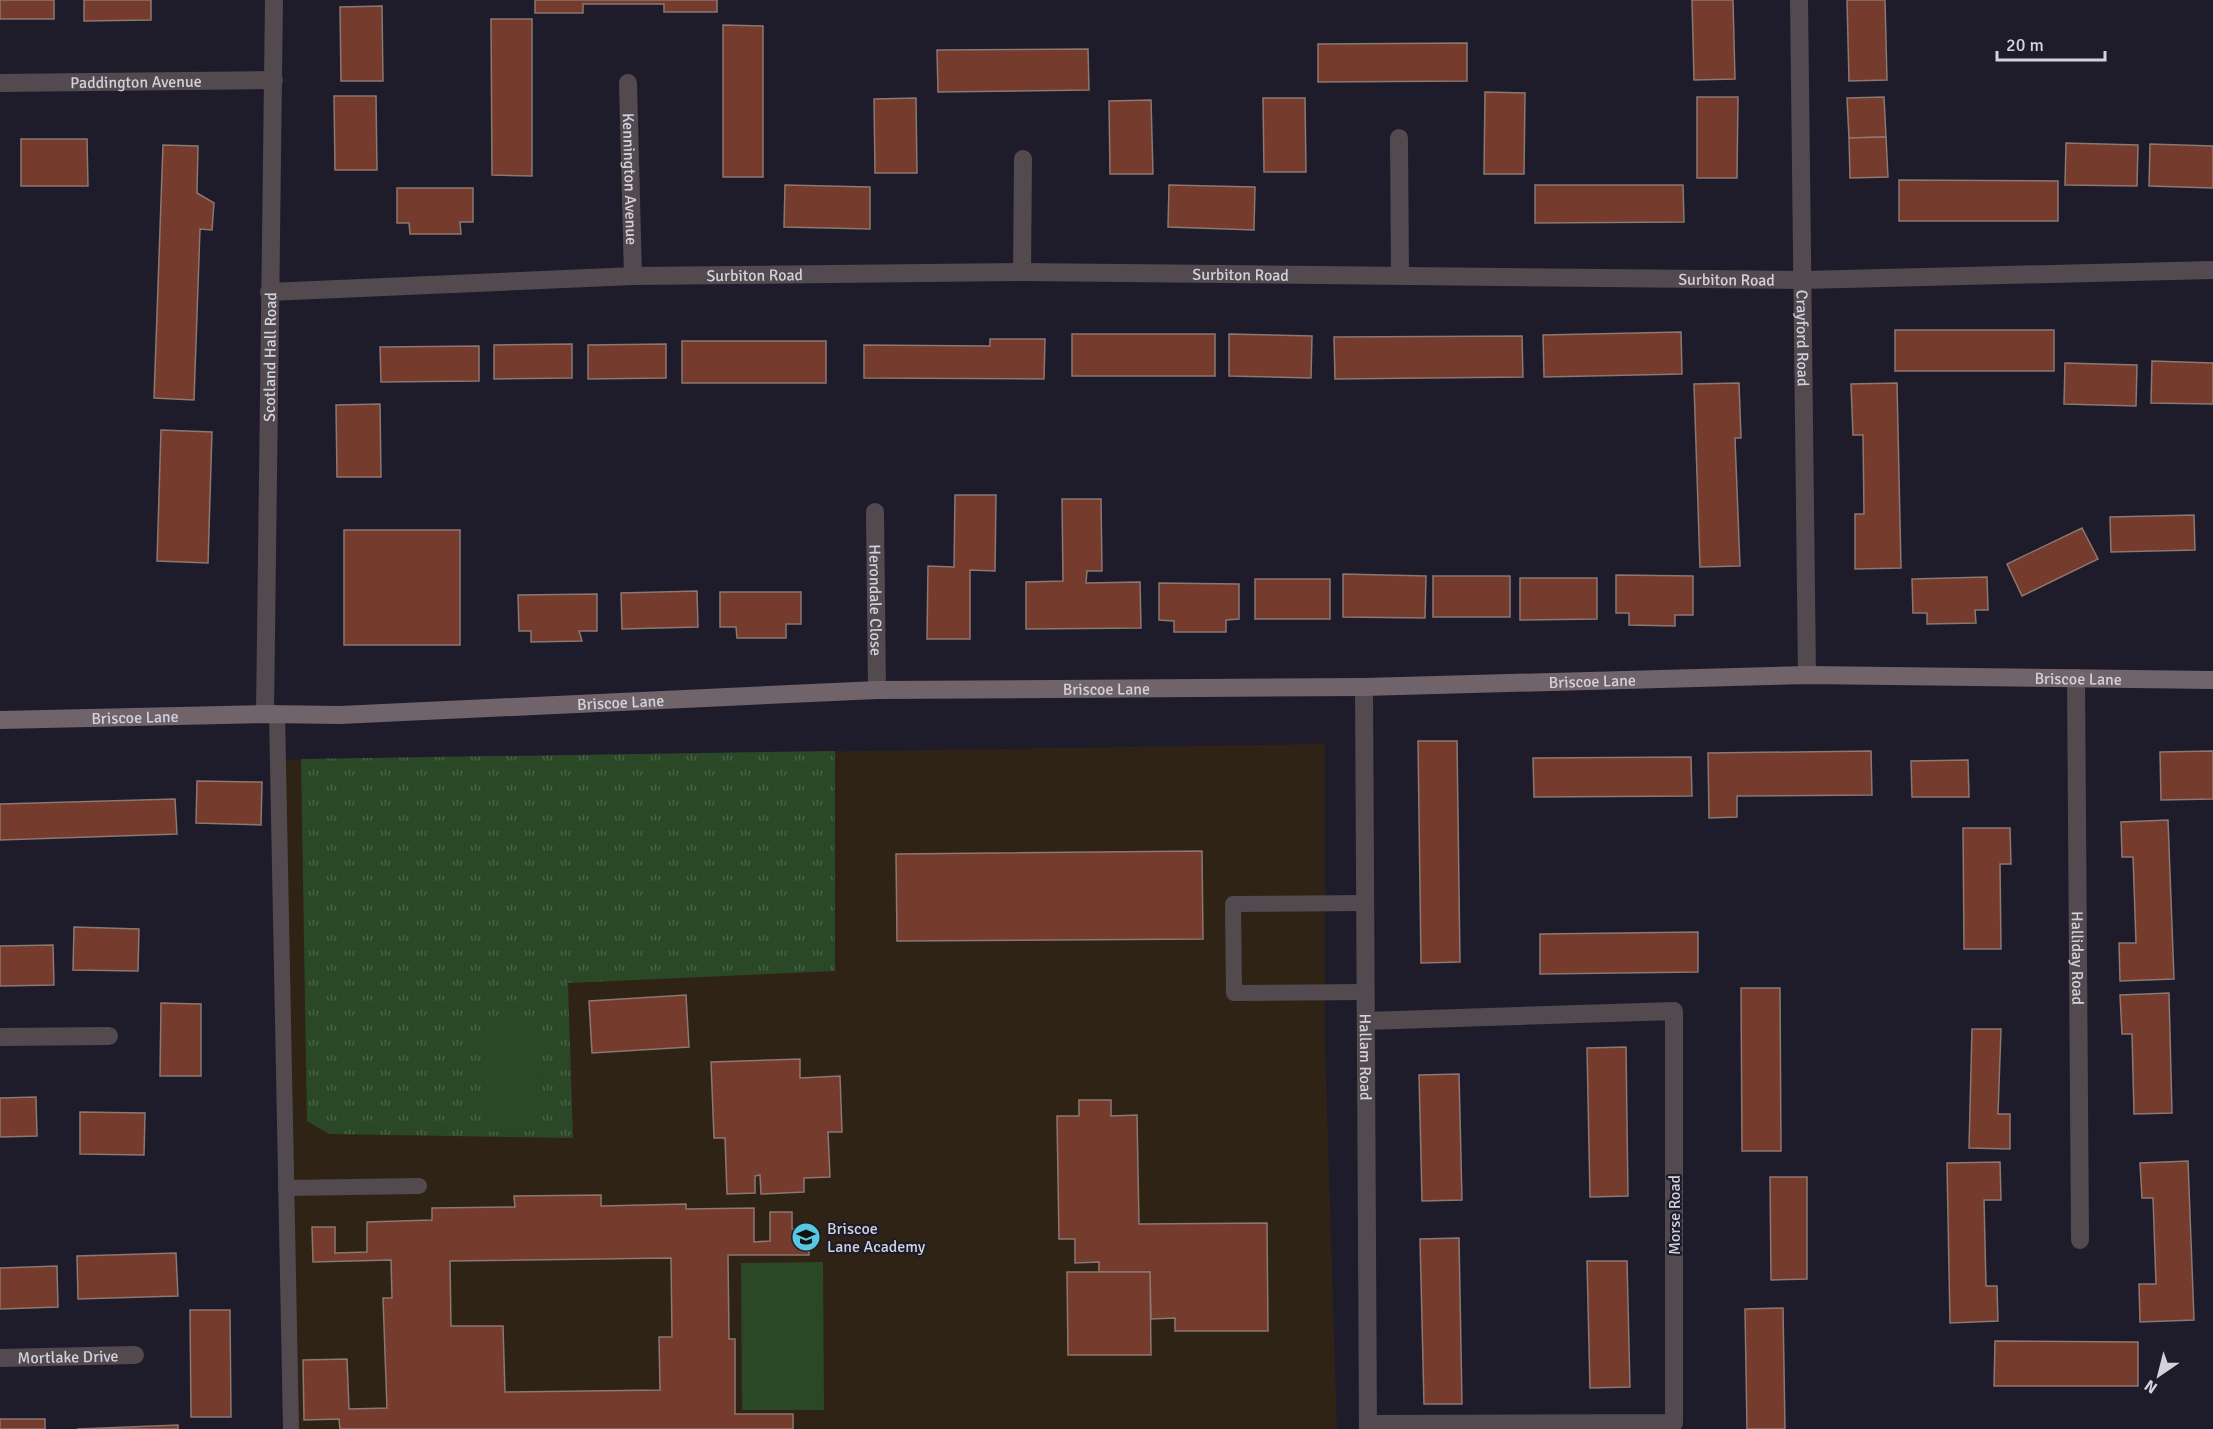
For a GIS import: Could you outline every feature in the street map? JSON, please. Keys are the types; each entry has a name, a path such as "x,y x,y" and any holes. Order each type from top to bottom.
{"street":[{"name":"Scotland Hall Road","path":"271,714 269,292 274,0"},
{"name":"Crayford Road","path":"1799,0 1807,675"},
{"name":"Paddington Avenue","path":"0,82 274,80"},
{"name":"Kennington Avenue","path":"628,83 633,276"},
{"path":"1400,138 1400,276"},
{"path":"1022,272 1023,159"},
{"name":"Surbiton Road","path":"269,292 633,276 1022,272 1803,280 2213,270"},
{"name":"Herondale Close","path":"875,512 877,690"},
{"name":"Briscoe Lane","path":"0,720 271,714 340,715 877,690 1364,687 1807,675 2213,680"},
{"name":"Halliday Road","path":"2076,678 2080,1240"},
{"name":"Hallam Road","path":"1364,687 1368,1426"},
{"name":"Morse Road","path":"1366,1021 1674,1011 1674,1423 1368,1426"},
{"path":"0,1037 109,1036"},
{"name":"Mortlake Drive","path":"0,1358 135,1355"}],"lane":[{"path":"271,714 291,1429"},
{"path":"1365,903 1233,904 1233,993 1366,992"},
{"path":"286,1188 419,1186"}],"shaded area":[{"name":"Briscoe Lane Academy","path":"1325,744 1325,1044 1337,1429 283,1429 273,760"}],"green space":[{"path":"835,751 835,971 568,983 573,1138 329,1134 307,1121 301,759"},
{"path":"540,1021 542,1131 486,1132 483,1022"},
{"path":"823,1262 824,1410 742,1410 741,1263"}],"building":[{"path":"0,0 54,0 54,19 0,19"},
{"path":"84,0 151,0 151,20 84,21"},
{"path":"535,0 717,0 717,12 664,12 664,4 583,4 583,13 535,13"},
{"path":"1692,0 1733,0 1735,79 1694,80"},
{"path":"1847,0 1885,0 1887,80 1849,81"},
{"path":"382,6 383,81 341,81 340,7"},
{"path":"491,19 532,19 532,176 492,175"},
{"path":"723,25 763,26 763,177 723,177"},
{"path":"1467,43 1467,81 1318,82 1318,44"},
{"path":"1088,49 1089,90 938,92 937,50"},
{"path":"1485,92 1525,93 1524,174 1484,174"},
{"path":"334,96 376,96 377,170 335,170"},
{"path":"1697,97 1738,97 1737,178 1697,178"},
{"path":"1884,97 1886,137 1849,138 1847,98"},
{"path":"916,98 917,173 875,173 874,99"},
{"path":"1263,98 1305,98 1306,172 1264,172"},
{"path":"1151,100 1153,174 1110,174 1109,101"},
{"path":"1886,137 1888,177 1850,178 1849,138"},
{"path":"21,139 87,139 88,186 21,186"},
{"path":"2066,143 2138,145 2137,186 2065,185"},
{"path":"2150,144 2213,146 2213,188 2149,186"},
{"path":"163,145 198,146 197,193 214,203 212,230 200,229 194,400 154,398"},
{"path":"1899,180 2058,181 2058,221 1899,221"},
{"path":"785,185 870,187 870,229 784,227"},
{"path":"1169,185 1255,187 1254,230 1168,227"},
{"path":"1535,185 1683,185 1684,222 1535,223"},
{"path":"397,188 473,188 473,222 460,222 461,234 410,234 409,223 397,223"},
{"path":"1895,330 2054,330 2054,371 1895,371"},
{"path":"1681,332 1682,374 1544,377 1543,335"},
{"path":"1072,334 1215,334 1215,376 1072,376"},
{"path":"1229,334 1312,336 1311,378 1229,376"},
{"path":"1522,336 1523,377 1335,379 1334,337"},
{"path":"990,339 1045,339 1044,379 864,378 864,345 990,346"},
{"path":"682,341 826,341 826,383 682,383"},
{"path":"572,344 572,378 494,379 494,345"},
{"path":"666,344 666,378 588,379 588,345"},
{"path":"479,346 479,381 381,382 380,347"},
{"path":"2152,361 2213,363 2213,404 2151,403"},
{"path":"2065,363 2137,365 2136,406 2064,404"},
{"path":"1739,383 1741,438 1735,438 1740,566 1700,567 1694,384"},
{"path":"1897,383 1901,568 1855,569 1855,514 1864,514 1863,435 1853,435 1851,384"},
{"path":"380,404 381,477 337,477 336,405"},
{"path":"161,430 212,432 208,563 157,561"},
{"path":"955,495 996,495 995,571 970,570 970,639 927,639 928,566 954,567"},
{"path":"1062,499 1101,499 1102,571 1087,571 1086,583 1140,582 1141,628 1026,629 1026,582 1063,581"},
{"path":"2194,515 2195,550 2111,552 2110,517"},
{"path":"2082,528 2098,559 2022,596 2007,564"},
{"path":"344,530 460,530 460,645 344,645"},
{"path":"1343,574 1426,576 1425,618 1343,617"},
{"path":"1616,575 1693,576 1693,615 1675,615 1675,626 1629,625 1629,613 1616,613"},
{"path":"1433,576 1510,576 1510,617 1433,617"},
{"path":"1987,577 1988,610 1975,610 1976,623 1927,624 1927,613 1913,613 1912,579"},
{"path":"1520,578 1597,578 1597,619 1520,620"},
{"path":"1255,579 1330,579 1330,619 1255,619"},
{"path":"1159,583 1239,584 1239,619 1226,620 1226,632 1174,632 1174,621 1159,620"},
{"path":"697,591 698,627 622,629 621,593"},
{"path":"720,592 801,592 801,624 786,624 786,638 737,638 736,627 720,627"},
{"path":"597,594 597,631 579,631 582,641 531,642 531,631 519,631 518,595"},
{"path":"1418,741 1457,741 1460,962 1421,963"},
{"path":"1871,751 1872,795 1737,796 1737,817 1709,818 1708,753"},
{"path":"2213,751 2213,799 2161,800 2160,752"},
{"path":"1691,757 1692,796 1534,797 1533,758"},
{"path":"1968,760 1969,797 1912,797 1911,761"},
{"path":"197,781 262,782 261,825 196,823"},
{"path":"175,799 177,834 0,840 0,804"},
{"path":"2168,820 2174,979 2120,981 2119,943 2136,943 2133,857 2122,857 2121,822"},
{"path":"1963,828 2010,828 2011,864 2000,864 2001,949 1964,949"},
{"path":"1202,851 1203,939 897,941 896,854"},
{"path":"74,927 139,929 138,971 73,970"},
{"path":"1698,932 1698,972 1540,974 1540,934"},
{"path":"53,945 54,985 0,986 0,946"},
{"path":"1741,988 1780,988 1781,1151 1742,1151"},
{"path":"2169,993 2172,1113 2134,1114 2132,1034 2122,1034 2120,995"},
{"path":"686,995 689,1047 592,1053 589,1001"},
{"path":"161,1003 201,1004 201,1076 160,1076"},
{"path":"1972,1029 2001,1029 1998,1114 2010,1114 2010,1149 1969,1148"},
{"path":"1626,1047 1628,1196 1590,1197 1587,1048"},
{"path":"800,1059 800,1078 840,1076 842,1132 828,1132 830,1177 804,1178 804,1192 761,1194 760,1175 755,1176 755,1193 727,1194 725,1138 714,1138 711,1062"},
{"path":"1459,1074 1462,1200 1422,1201 1419,1075"},
{"path":"36,1097 37,1136 0,1137 0,1098"},
{"path":"1079,1100 1111,1100 1111,1116 1137,1115 1139,1224 1267,1223 1268,1331 1175,1331 1175,1318 1151,1319 1150,1272 1099,1272 1099,1262 1075,1263 1075,1239 1059,1239 1057,1116 1079,1116"},
{"path":"80,1112 145,1113 144,1155 80,1154"},
{"path":"2188,1161 2194,1320 2140,1322 2139,1284 2156,1284 2153,1198 2142,1198 2140,1163"},
{"path":"2000,1162 2001,1200 1984,1200 1986,1286 1997,1286 1998,1321 1950,1323 1947,1163"},
{"path":"1770,1177 1807,1177 1807,1279 1771,1280"},
{"path":"601,1195 601,1206 686,1204 686,1209 754,1208 754,1242 770,1241 770,1212 792,1212 792,1229 809,1229 809,1255 728,1255 729,1339 735,1339 735,1414 793,1414 793,1429 340,1429 339,1419 304,1420 303,1360 347,1359 349,1409 387,1408 383,1298 392,1298 391,1260 313,1262 312,1227 335,1227 335,1253 367,1252 367,1222 432,1220 432,1208 515,1207 514,1196","holes":["671,1258 672,1337 659,1337 660,1390 505,1392 503,1326 451,1326 450,1261"]},
{"path":"1459,1238 1462,1404 1424,1404 1420,1239"},
{"path":"176,1253 178,1296 78,1299 77,1256"},
{"path":"1587,1261 1627,1261 1630,1387 1590,1388"},
{"path":"57,1266 58,1307 0,1309 0,1268"},
{"path":"1067,1272 1150,1272 1151,1355 1068,1355"},
{"path":"1783,1308 1785,1429 1747,1429 1745,1309"},
{"path":"190,1310 230,1310 231,1417 191,1417"},
{"path":"1995,1341 2138,1342 2138,1386 1994,1386"},
{"path":"0,1419 45,1419 45,1429 0,1429"},
{"path":"178,1425 178,1429 77,1429"}],"place":[{"name":"Briscoe Lane Academy","path":"806,1237"}]}
